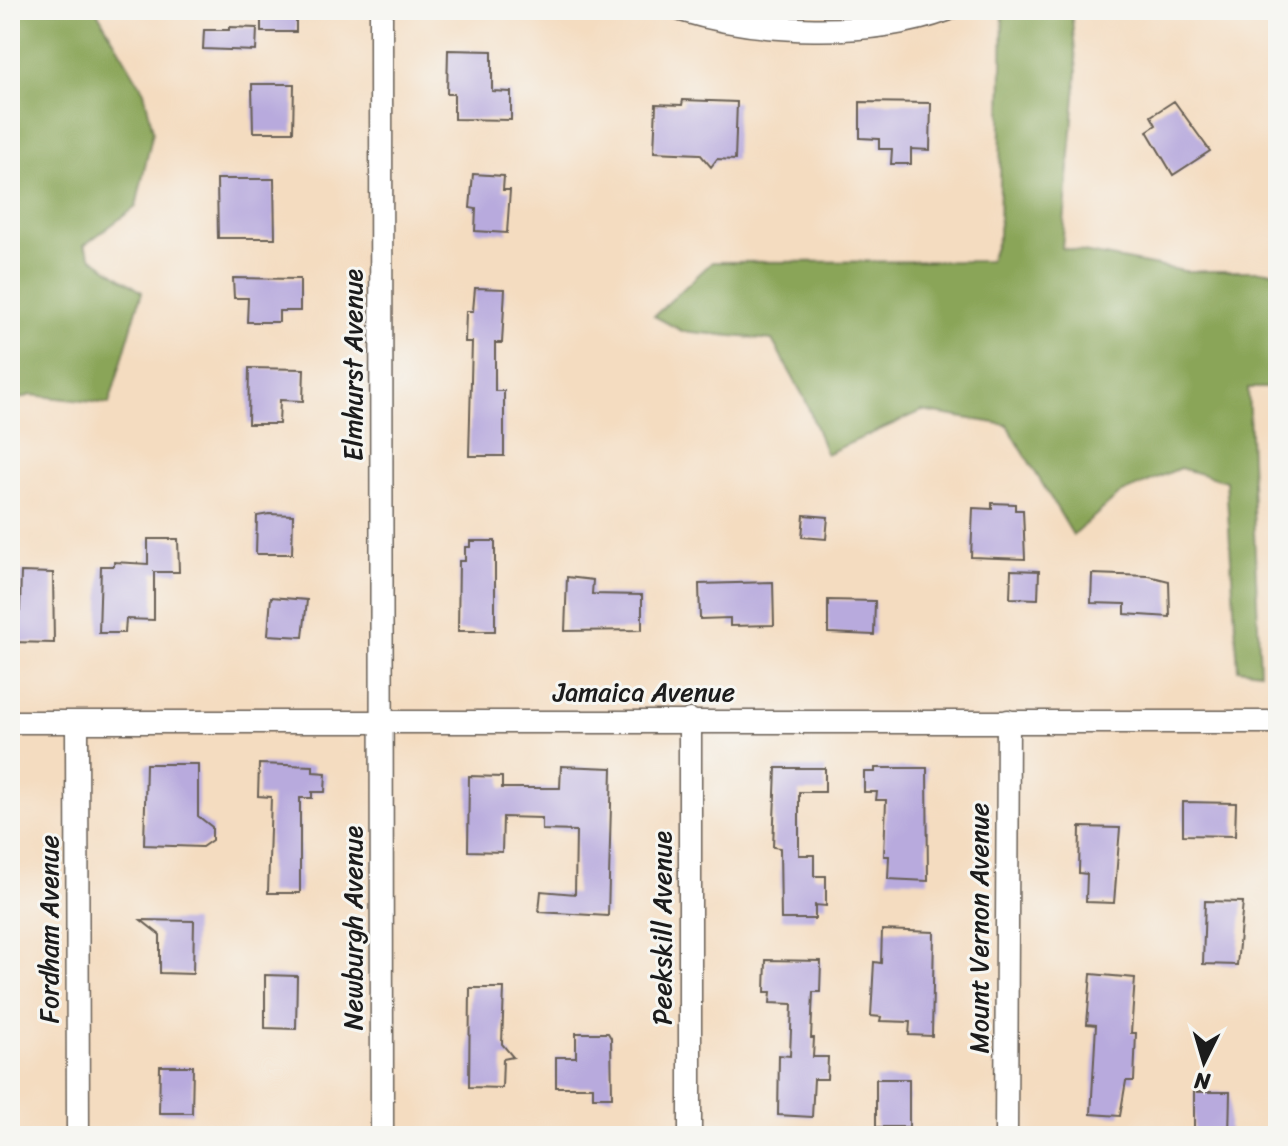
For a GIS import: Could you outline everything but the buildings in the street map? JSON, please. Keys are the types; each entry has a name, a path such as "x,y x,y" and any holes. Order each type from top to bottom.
{"street":[{"name":"Elmhurst Avenue","path":"380,720 381,10"},
{"path":"681,10 709,18 823,30 922,19 947,10"},
{"name":"Newburgh Avenue","path":"380,720 382,1136"},
{"name":"Peekskill Avenue","path":"690,720 690,1136"},
{"name":"Mount Vernon Avenue","path":"1006,1136 1008,721"},
{"name":"Jamaica Avenue","path":"10,722 1278,722"},
{"name":"Fordham Avenue","path":"77,722 78,1136"}],"green space":[{"path":"10,10 96,10 144,91 153,131 136,207 84,245 92,258 142,292 109,404 31,395 10,402"},
{"path":"1003,10 1071,10 1077,72 1062,248 1184,271 1278,271 1278,388 1248,388 1260,672 1238,669 1226,481 1180,468 1120,494 1073,535 1007,425 922,411 826,454 805,399 772,340 682,331 654,316 712,262 990,261 999,235"}]}
